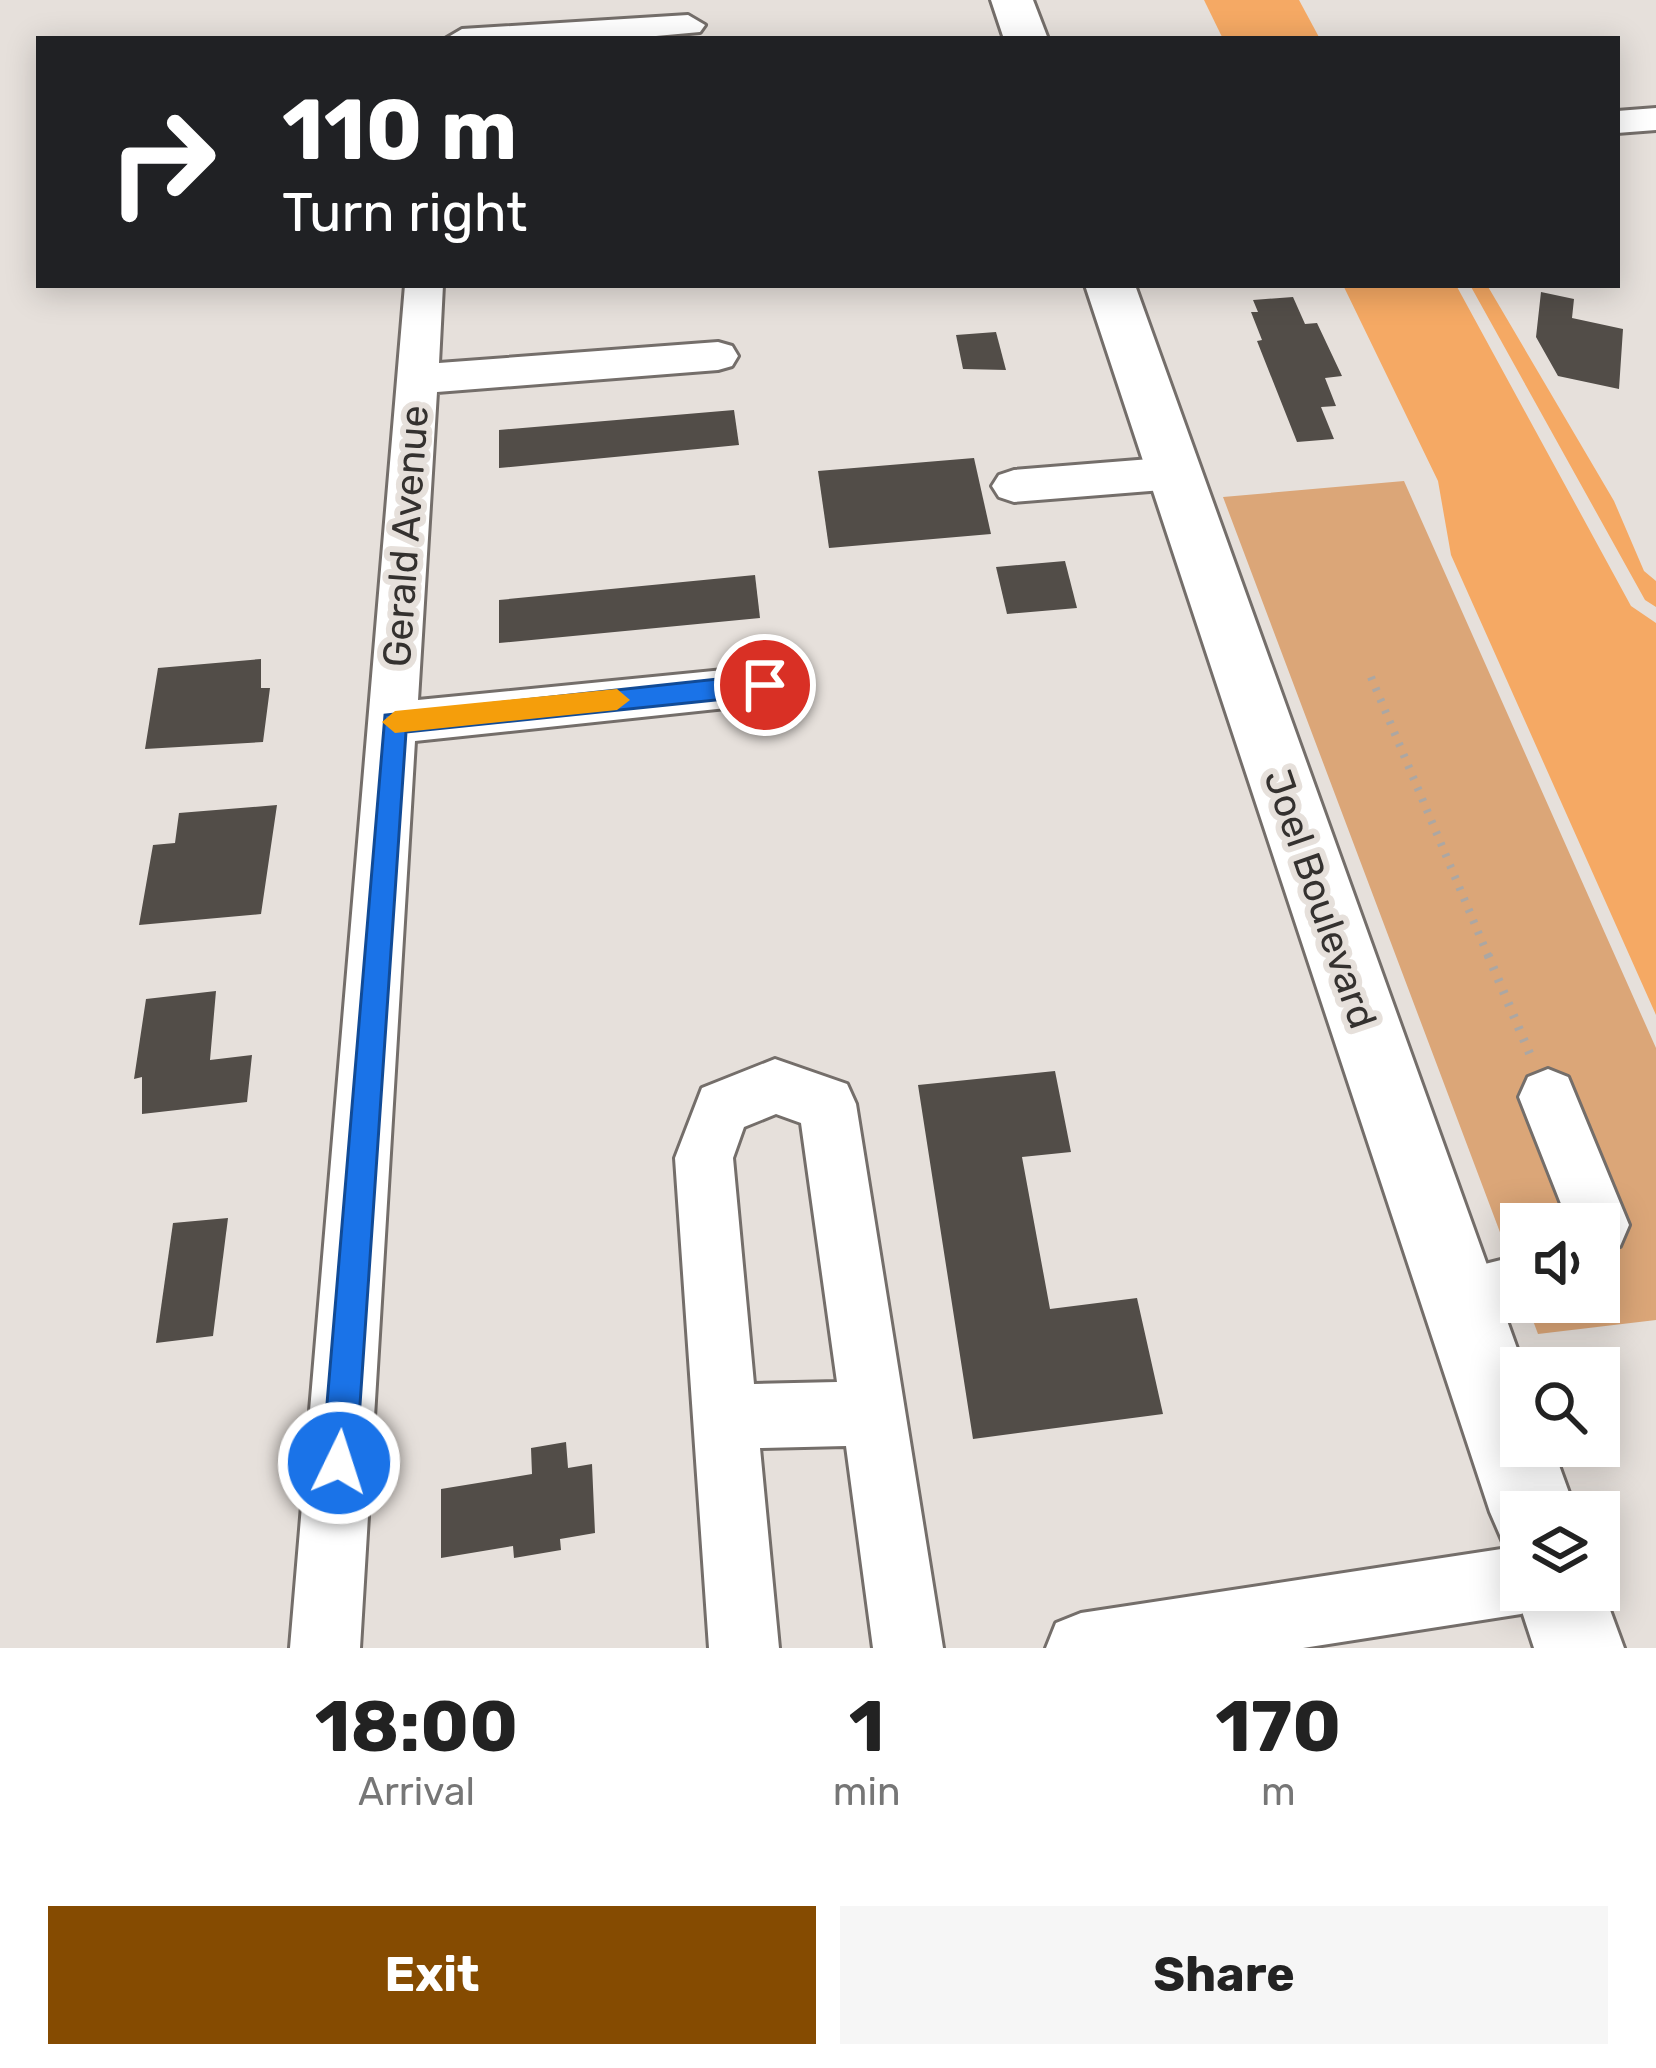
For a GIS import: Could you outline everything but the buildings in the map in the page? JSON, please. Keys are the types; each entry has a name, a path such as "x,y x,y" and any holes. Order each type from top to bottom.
{"main road":[{"path":"1012,0 1025,36"},
{"name":"Joel Boulevard","path":"1111,288 1175,473 1490,1292 1529,1491"},
{"path":"1566,1611 1579,1648"}],"street":[{"path":"449,32 688,25"},
{"path":"1620,122 1656,119"},
{"name":"Gerald Avenue","path":"326,1648 424,288"},
{"path":"417,379 718,356"},
{"path":"1014,486 1175,473"},
{"path":"394,722 765,685"},
{"path":"744,1648 704,1158 722,1108 775,1086 826,1104 908,1648"},
{"path":"1548,1097 1590,1203"},
{"path":"725,1416 873,1414"},
{"path":"1081,1648 1500,1583"}],"path":[{"path":"1371,677 1548,1097"}],"shaded area":[{"path":"1204,0 1299,0 1318,36 1222,36"},
{"path":"1344,288 1458,288 1631,606 1656,623 1656,1015 1451,555 1438,481"},
{"path":"1472,288 1489,288 1614,501 1644,571 1656,581 1656,607 1645,600"},
{"path":"1404,481 1656,1048 1656,1320 1538,1334 1534,1323 1620,1323 1620,1203 1500,1203 1500,1232 1223,497"}],"slow traffic":[{"path":"395,722 617,700"}],"route":[{"path":"339,1463 394,722 765,685"}]}
